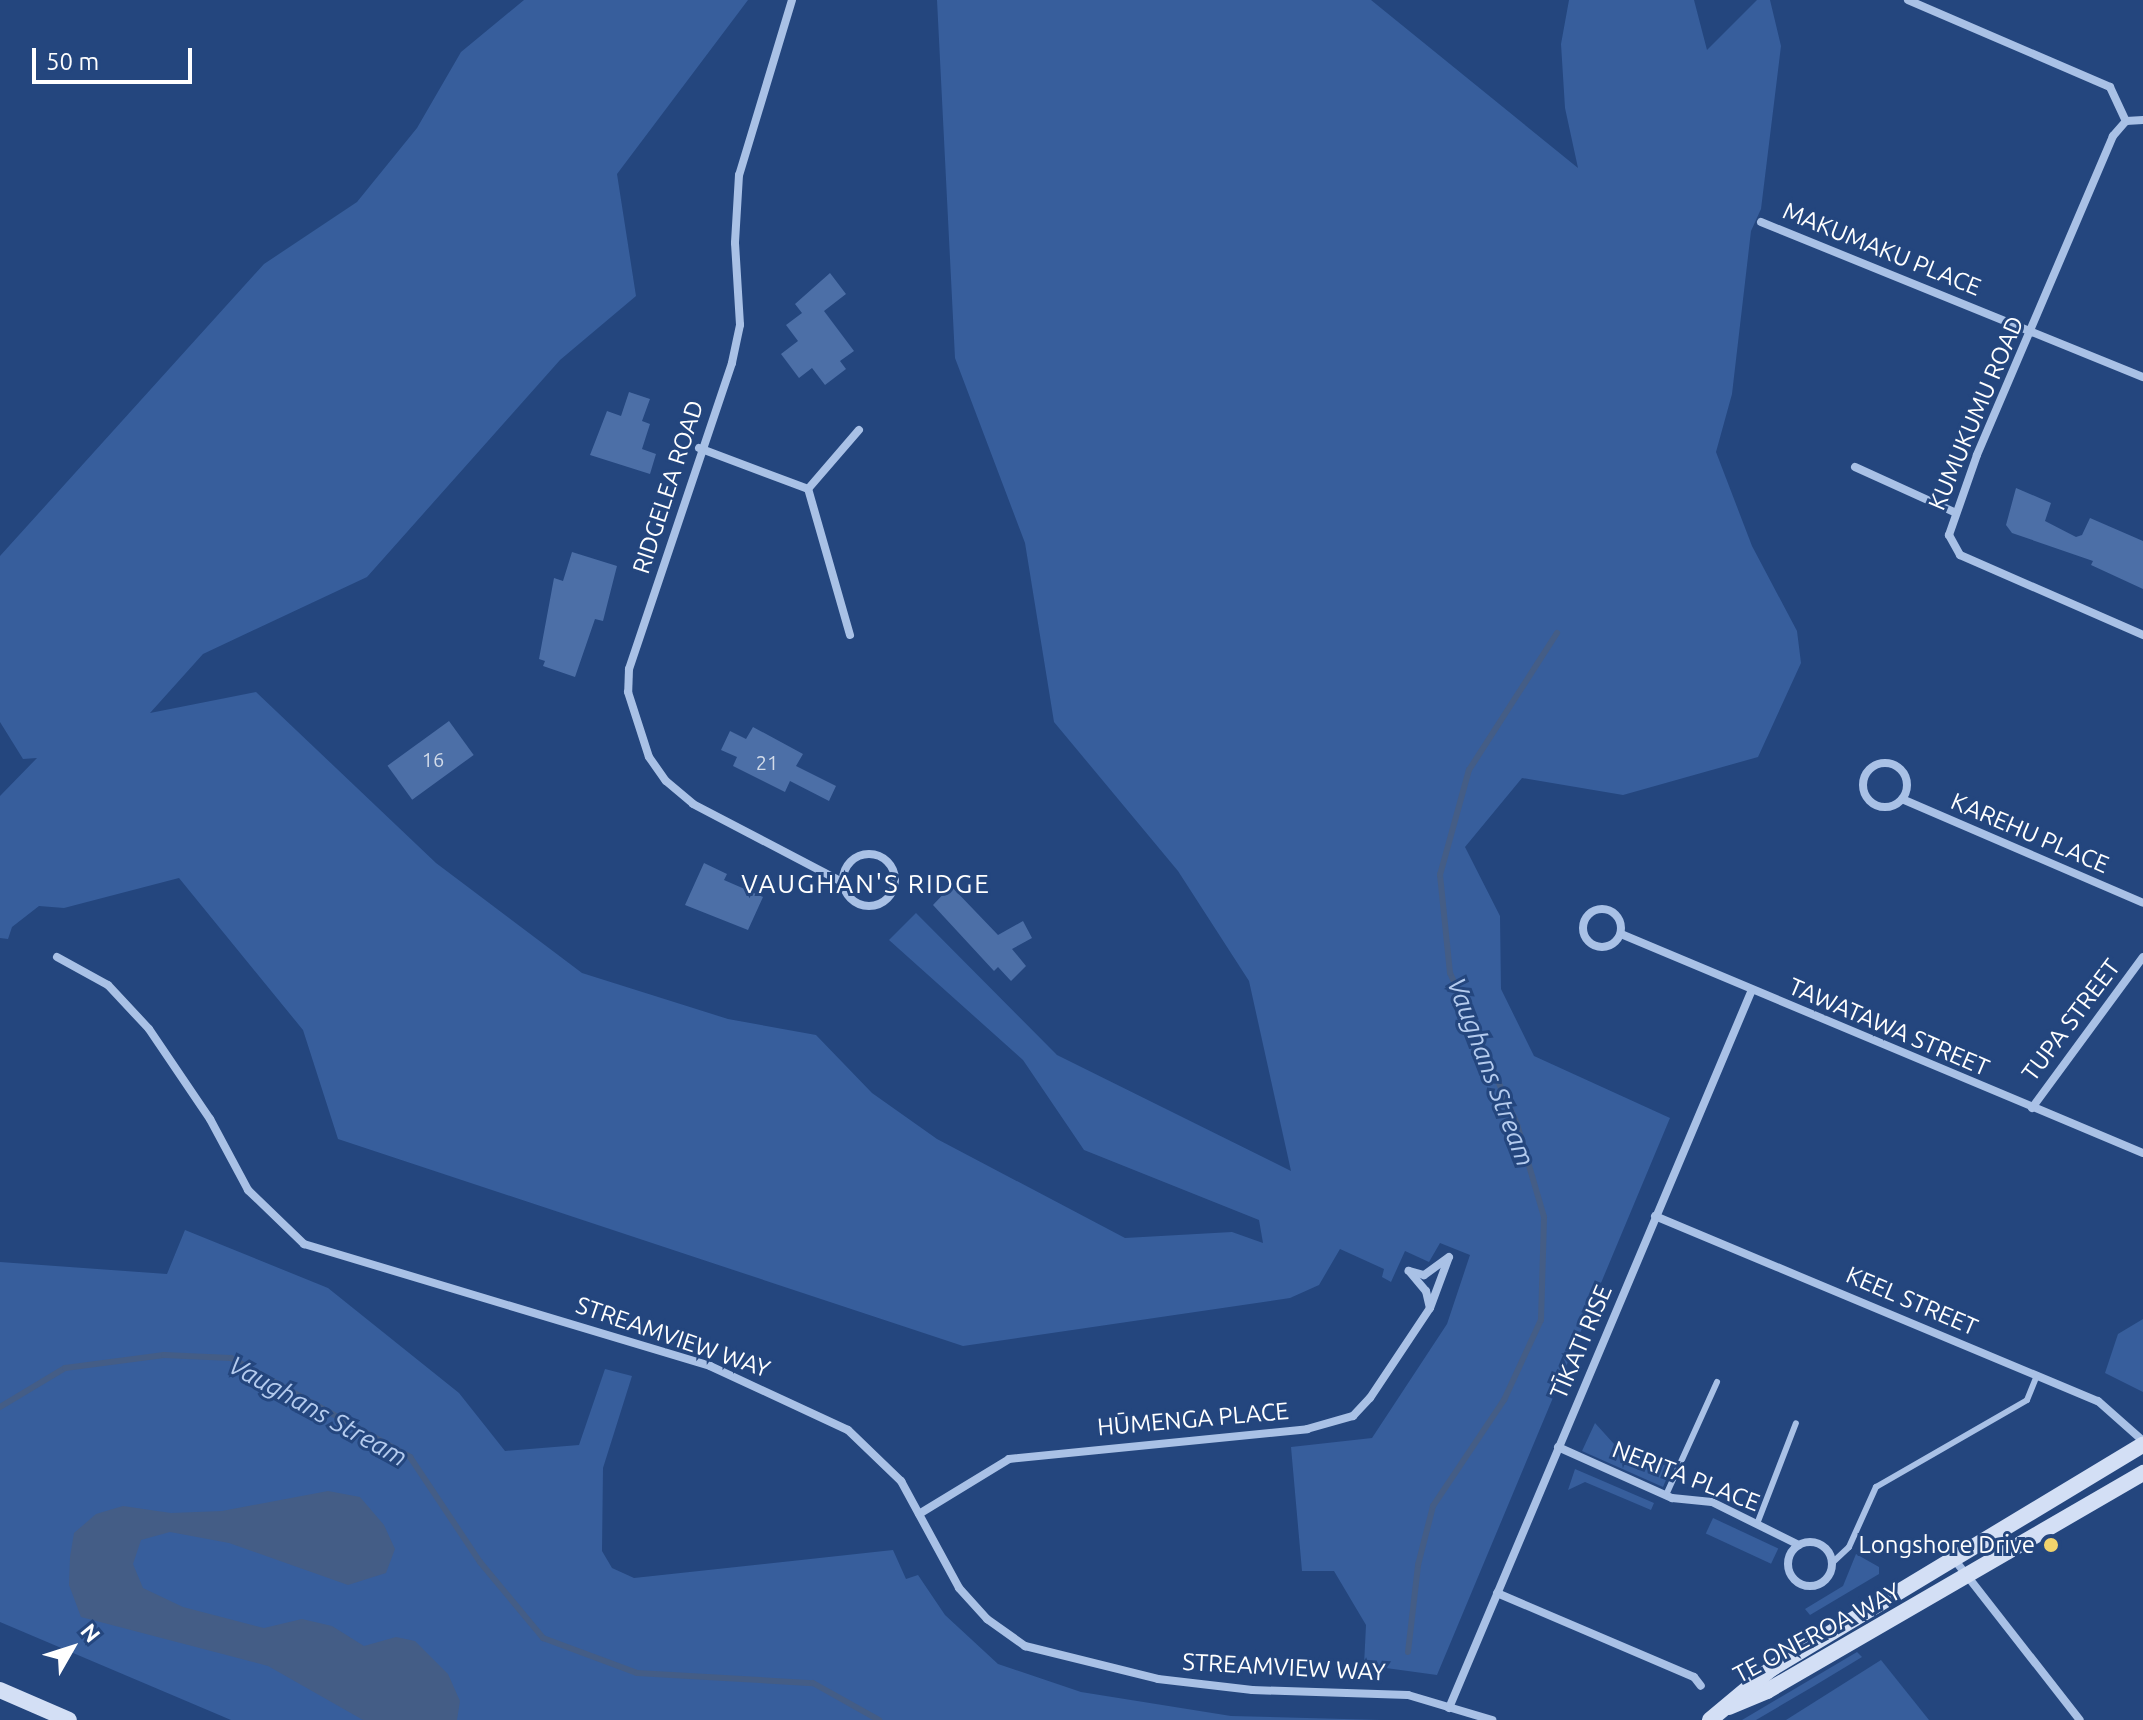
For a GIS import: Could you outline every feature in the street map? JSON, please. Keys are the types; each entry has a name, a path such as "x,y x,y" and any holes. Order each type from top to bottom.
{"street":[{"name":"RIDGELEA ROAD","path":"792,0 739,175 735,243 740,325 629,669 631,712 666,781 693,804 842,882 849,897 871,906 892,893 894,876 886,860 870,854 853,859 842,882"},
{"path":"1908,0 2110,87 2126,121 2143,120"},
{"name":"KUMUKUMU ROAD","path":"2126,121 2113,136 2034,330 1954,512 1949,535 1960,555 2143,635"},
{"name":"MAKUMAKU PLACE","path":"1761,222 2034,330 2143,377"},
{"path":"808,489 859,430"},
{"path":"699,448 808,489"},
{"path":"1855,467 1954,512"},
{"path":"808,489 850,635"},
{"name":"KAREHU PLACE","path":"1902,799 1906,781 1902,772 1885,764 1867,772 1863,782 1871,803 1881,807 1902,799 2143,903"},
{"name":"TAWATAWA STREET","path":"1606,908 1619,918 1621,934 1613,944 1600,947 1587,940 1583,923 1595,909 1606,908"},
{"name":"TAWATAWA STREET","path":"1621,934 1751,992 2143,1153"},
{"name":"STREAMVIEW WAY","path":"57,957 108,985 149,1029 210,1119 248,1190 304,1244 710,1366 809,1409 878,1453 919,1514 959,1588 987,1619 1025,1646 1158,1679 1252,1690 1408,1695 1492,1720"},
{"name":"TUPA STREET","path":"2032,1108 2143,957"},
{"name":"TĪKATI RISE","path":"1449,1708 1751,992"},
{"name":"KEEL STREET","path":"1655,1216 2098,1401 2143,1443"},
{"name":"HŪMENGA PLACE","path":"919,1514 1009,1459 1307,1429 1353,1416 1370,1398 1430,1308 1449,1257 1424,1275 1409,1271 1426,1291 1430,1308"},
{"name":"TE ONEROA WAY","path":"1715,1715 1764,1673 2143,1443"},
{"name":"NERITA PLACE","path":"1558,1447 1666,1495 1712,1502 1799,1545 1821,1545 1832,1563"},
{"name":"TE ONEROA WAY","path":"1715,1715 1767,1691 2143,1473"},
{"path":"1799,1545 1788,1562 1791,1576 1802,1585 1823,1582 1832,1563"},
{"path":"1953,1559 2080,1720"},
{"path":"1497,1593 1694,1677 1701,1686"},
{"path":"0,1690 69,1720"}],"lane":[{"path":"1832,1563 1849,1547 1876,1487 2027,1400 2037,1375"},
{"path":"1666,1495 1717,1382"},
{"path":"1757,1524 1796,1423"}],"shaded area":[{"path":"524,0 748,0 617,174 636,296 560,360 367,577 203,654 150,713 256,692 436,863 582,973 728,1019 816,1035 872,1093 937,1139 1125,1238 1232,1232 1263,1243 1259,1220 1084,1150 1023,1060 889,940 916,913 1057,1055 1291,1171 1249,981 1178,871 1054,722 1025,543 955,358 937,0 1371,0 1578,168 1565,108 1561,44 1569,0 1694,0 1707,50 1757,0 1770,0 1781,46 1761,209 1751,231 1732,394 1716,452 1752,546 1797,631 1801,663 1758,757 1623,795 1522,778 1465,847 1500,916 1501,989 1534,1056 1670,1118 1437,1675 1364,1665 1366,1625 1334,1571 1302,1571 1291,1447 1372,1438 1447,1324 1470,1255 1440,1243 1429,1262 1405,1251 1391,1282 1382,1277 1384,1269 1340,1249 1319,1285 1290,1298 963,1346 338,1139 303,1030 179,878 64,908 39,906 12,927 8,939 0,938 0,796 37,758 23,759 0,722 0,556 264,264 357,202 417,128 461,52"},
{"path":"185,1230 328,1288 459,1393 505,1451 579,1445 605,1369 632,1376 603,1468 602,1551 612,1568 634,1578 893,1550 906,1579 918,1575 945,1615 998,1664 1081,1692 1231,1716 1381,1720 231,1720 0,1622 0,1262 167,1274"},
{"path":"2143,1319 2143,1392 2105,1373 2118,1334"},
{"path":"1595,1423 1614,1444 1671,1468 1663,1487 1582,1451"},
{"path":"1575,1469 1654,1503 1651,1510 1585,1482 1568,1490"},
{"path":"328,1491 360,1497 384,1525 395,1549 386,1573 348,1585 229,1543 170,1532 141,1540 133,1564 143,1588 183,1607 264,1628 302,1619 332,1626 364,1646 396,1637 415,1641 448,1674 460,1701 457,1720 363,1720 268,1666 81,1617 69,1585 70,1557 74,1533 96,1514 123,1506 171,1513 222,1511"},
{"path":"1713,1518 1778,1548 1771,1564 1706,1533"},
{"path":"1856,1554 1879,1567 1879,1574 1810,1615 1805,1609 1843,1586"},
{"path":"1857,1652 1862,1657 1814,1686 1756,1720 1742,1720"},
{"path":"1881,1660 1929,1720 1786,1720"}],"building":[{"path":"830,273 846,294 824,311 854,351 840,361 846,369 825,385 812,368 799,378 781,354 798,341 786,325 802,313 795,304"},
{"path":"629,392 650,399 642,421 650,424 642,449 656,454 650,474 590,455 607,411 621,416"},
{"path":"2016,488 2051,503 2045,521 2076,537 2082,535 2090,518 2143,541 2143,589 2091,565 2093,561 2012,533 2006,525"},
{"path":"572,552 617,566 603,621 595,619 575,677 543,666 545,661 539,659 554,578 563,581"},
{"path":"449,721 474,755 412,800 388,766"},
{"path":"753,727 803,754 796,766 836,786 829,801 790,781 785,792 733,766 737,757 721,750 730,731 746,739"},
{"path":"704,863 727,874 724,880 763,897 748,930 685,905"},
{"path":"951,886 998,935 1023,921 1032,938 1012,949 1026,966 1011,981 998,967 994,971 933,905"}],"waterway":[{"name":"Vaughans Stream","path":"1408,1652 1418,1565 1433,1506 1504,1400 1541,1320 1544,1217 1517,1124 1450,973 1440,875 1469,770 1557,633"},
{"name":"Vaughans Stream","path":"0,1407 65,1368 164,1355 231,1358 410,1457 480,1562 543,1638 637,1673 813,1683 879,1720"}],"place":[{"name":"Longshore Drive","path":"2051,1545"}],"district":[{"name":"VAUGHAN'S RIDGE","path":"866,884"}]}
